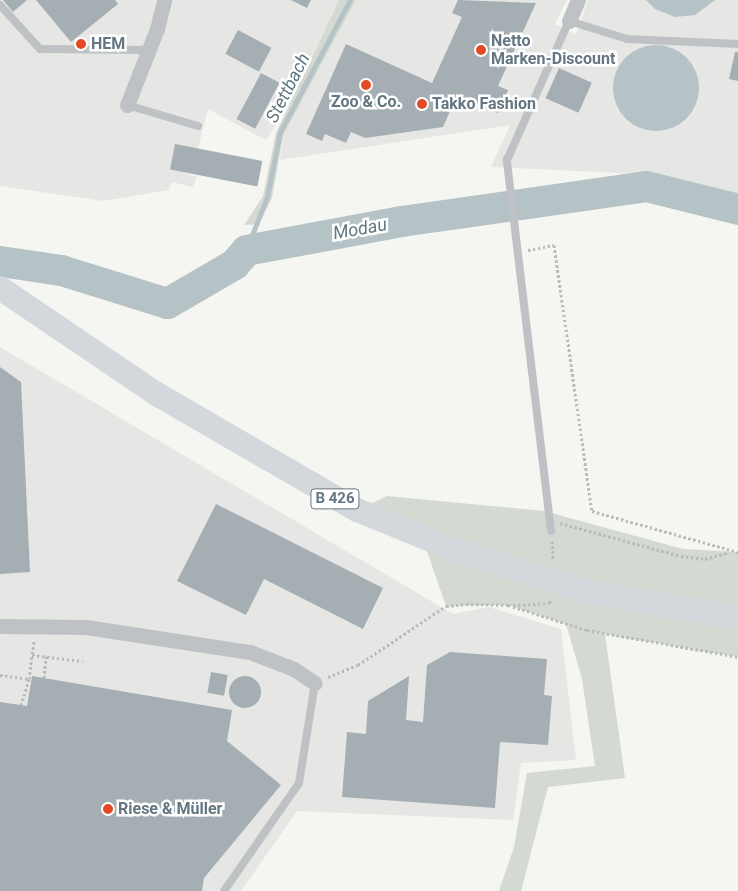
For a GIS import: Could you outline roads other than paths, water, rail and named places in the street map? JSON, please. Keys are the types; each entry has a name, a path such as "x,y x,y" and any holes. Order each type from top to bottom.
{"main road":[{"name":"B 426","path":"0,288 155,393 357,510 458,551 593,593 738,618"}],"street":[{"path":"569,20 578,0"},
{"path":"127,105 149,50 162,4"},
{"path":"0,626 86,627 250,652 294,668 315,683"}],"lane":[{"path":"0,5 40,49 149,50"},
{"path":"551,531 511,217 507,160 569,20 627,39 738,44"},
{"path":"127,105 198,126"},
{"path":"224,891 299,783 315,683"}],"waterway":[{"name":"Stettbach","path":"246,250 267,197 280,132 350,0"},
{"name":"Modau","path":"0,261 61,270 167,303 234,264 246,250 401,221 646,186 738,209"}],"place":[{"name":"HEM","path":"81,44"},
{"name":"Netto Marken-Discount","path":"481,50"},
{"name":"Zoo & Co.","path":"366,85"},
{"name":"Takko Fashion","path":"422,104"},
{"name":"Riese & Müller","path":"108,809"}]}
